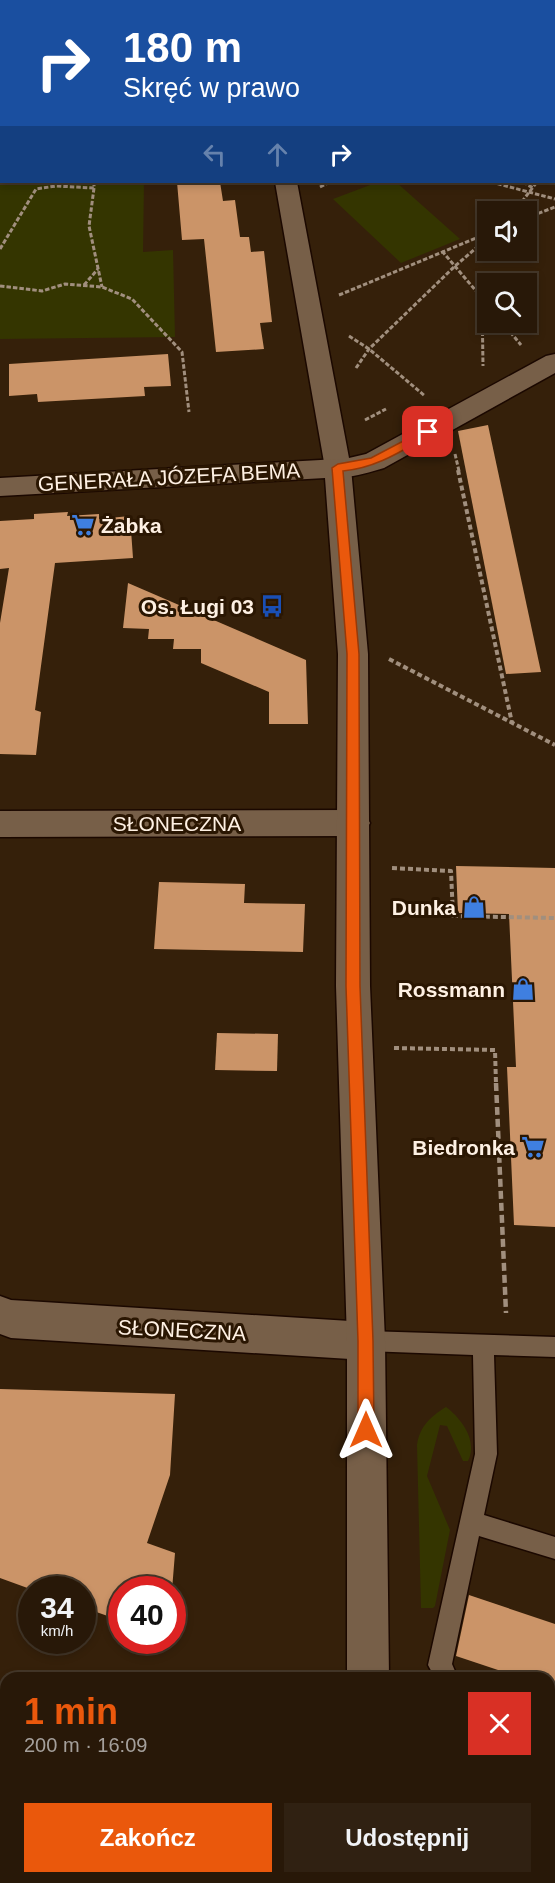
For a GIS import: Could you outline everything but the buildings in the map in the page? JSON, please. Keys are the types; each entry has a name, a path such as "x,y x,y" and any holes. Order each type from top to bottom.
{"street":[{"path":"286,183 338,468 353,654 355,1047 366,1341 368,1672"},
{"name":"GENERAŁA JÓZEFA BEMA","path":"0,487 359,466 375,461 555,362"},
{"name":"SŁONECZNA","path":"0,824 354,823"},
{"name":"SŁONECZNA","path":"0,1315 11,1319 366,1341"}],"lane":[{"path":"366,1341 555,1347"},
{"path":"444,1672 440,1665 486,1454 483,1345"},
{"path":"471,1522 555,1548"}],"path":[{"path":"94,183 89,226 102,287"},
{"path":"495,183 555,199"},
{"path":"525,183 533,188"},
{"path":"523,201 536,183"},
{"path":"0,249 36,189 56,186 94,188"},
{"path":"537,214 555,207"},
{"path":"338,296 477,237"},
{"path":"352,374 369,349 477,247"},
{"path":"442,251 477,293"},
{"path":"84,285 99,268"},
{"path":"0,286 42,291 65,284 84,285 102,287 132,299 182,352 189,412"},
{"path":"340,331 369,349 429,399"},
{"path":"483,333 484,373"},
{"path":"511,333 524,348"},
{"path":"448,421 512,723"},
{"path":"353,654 379,654 555,745"},
{"path":"383,868 451,871 453,916 555,918"},
{"path":"355,1047 495,1050 507,1347"}],"shaded area":[{"path":"0,183 144,183 143,252 173,250 175,337 0,339"},
{"path":"375,183 397,183 460,239 401,263 333,199"},
{"path":"446,1407 467,1431 471,1453 468,1461 463,1461 447,1426 440,1425 427,1476 450,1530 435,1606 421,1608 417,1445 427,1423"}],"place":[{"name":"Żabka","path":"83,525"},
{"name":"Os. Ługi 03","path":"272,606"},
{"name":"Dunka","path":"474,907"},
{"name":"Rossmann","path":"523,989"},
{"name":"Biedronka","path":"533,1147"}],"route":[{"path":"366,1430 366,1341 353,986 353,654 338,468 359,466 375,461 428,432"}]}
